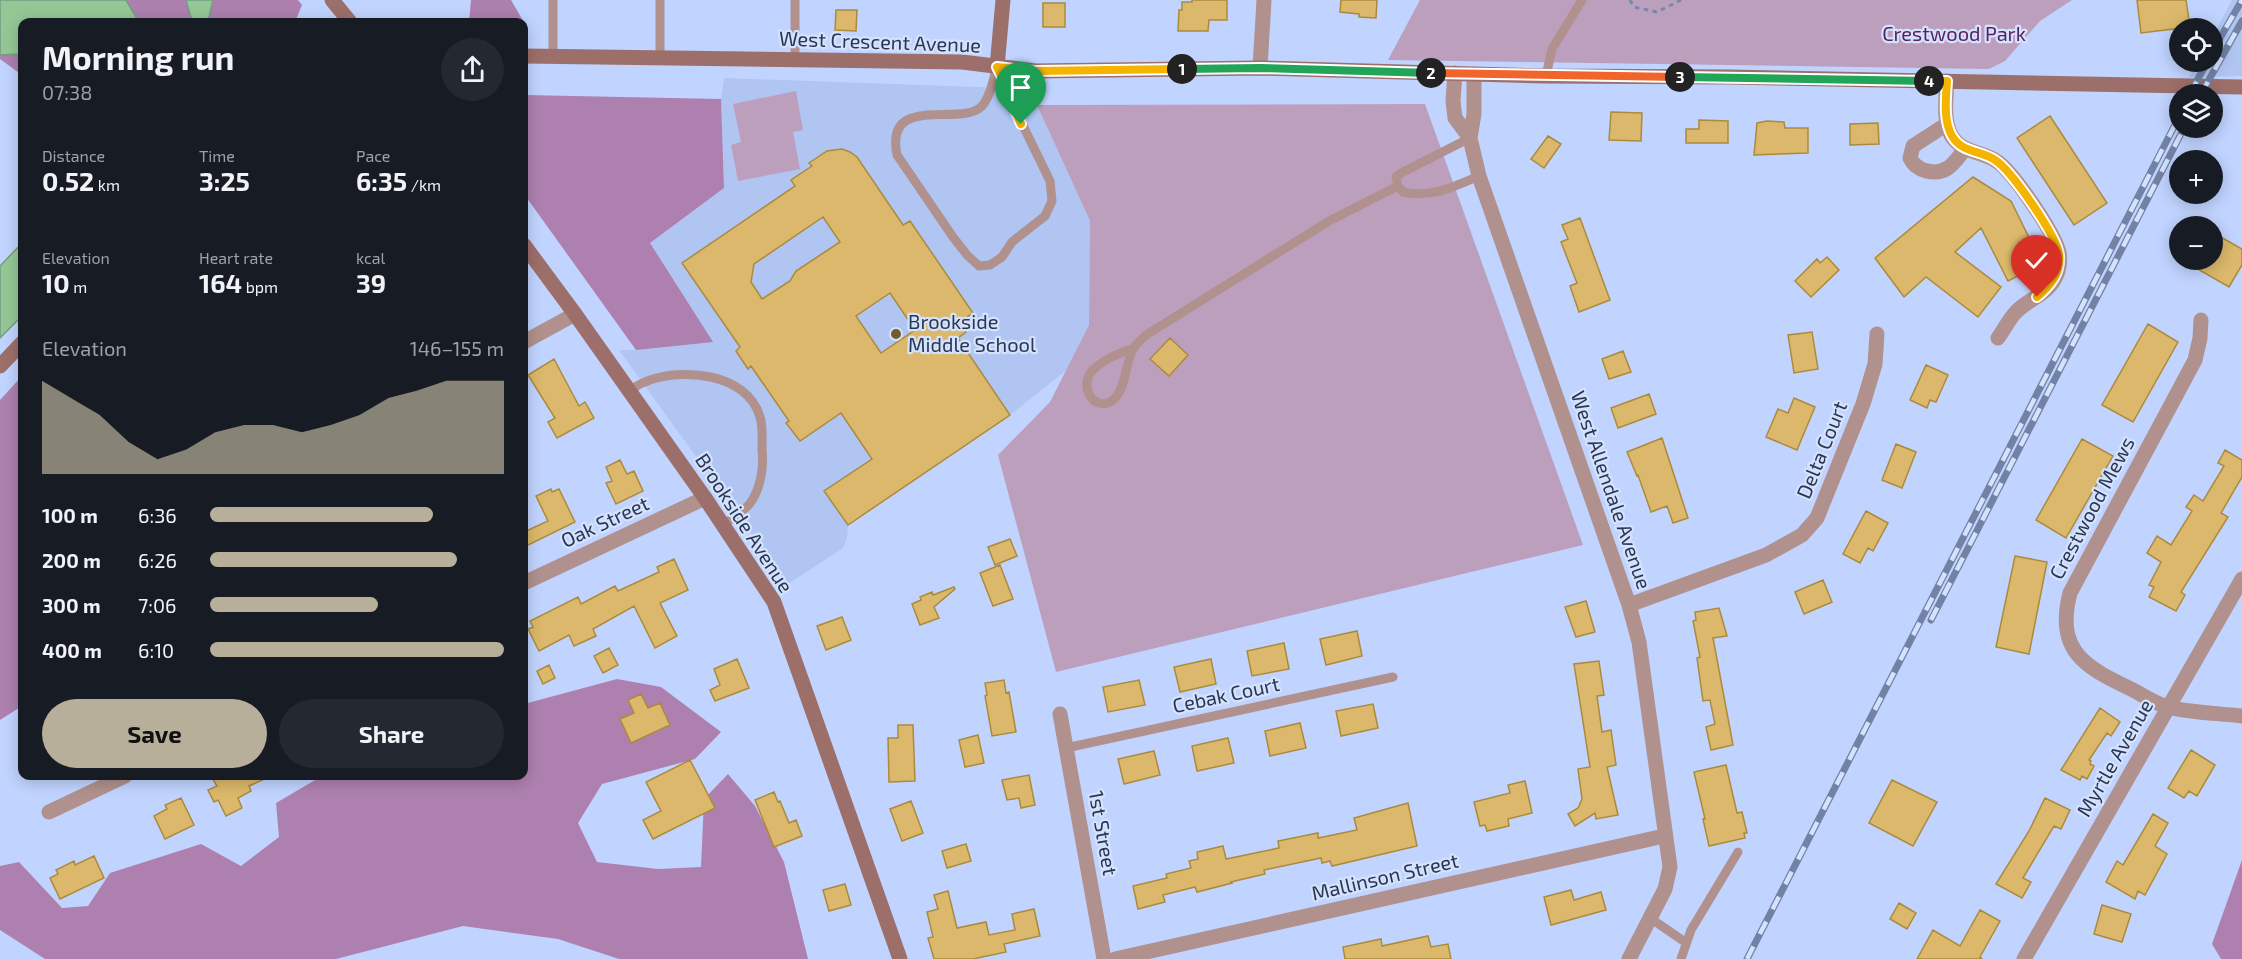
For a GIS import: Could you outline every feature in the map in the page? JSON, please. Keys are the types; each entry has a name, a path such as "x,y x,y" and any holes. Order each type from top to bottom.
{"main road":[{"path":"332,0 347,18"},
{"path":"997,67 1003,0"},
{"name":"West Crescent Avenue","path":"528,56 962,62 1035,71 1260,68 1546,76 2242,87"},
{"name":"Brookside Avenue","path":"528,250 705,498 774,602 900,959"},
{"path":"0,366 18,347"}],"street":[{"path":"1260,68 1264,0"},
{"name":"West Allendale Avenue","path":"1455,73 1453,101 1455,118 1470,138"},
{"name":"West Allendale Avenue","path":"1474,74 1474,114 1470,138 1479,176 1629,605 1639,642 1670,867 1665,889 1650,918"},
{"path":"1947,81 1947,124 1951,135 1965,149 1990,157 2002,166 2024,193 2053,238 2059,255 2055,279 2046,289 2016,311 1998,338"},
{"path":"1947,124 1913,146 1910,158 1912,163 1924,170 1938,172 1947,169 1965,149"},
{"path":"528,340 575,314"},
{"name":"Crestwood Mews","path":"2201,320 2195,360 2070,593 2066,624 2070,642 2088,667 2168,707 2242,716"},
{"name":"Delta Court","path":"1629,605 1766,555 1802,535 1817,518 1863,404 1875,364 1877,334"},
{"name":"Oak Street","path":"528,581 705,498"},
{"name":"Myrtle Avenue","path":"2024,959 2242,579"},
{"name":"1st Street","path":"1060,714 1104,959"},
{"path":"50,812 117,780"},
{"name":"Mallinson Street","path":"1114,959 1664,836"},
{"path":"1629,959 1650,918"}],"lane":[{"path":"553,0 553,57"},
{"path":"660,0 660,58"},
{"path":"795,0 795,60"},
{"path":"1546,76 1552,49 1582,0"},
{"path":"997,67 1050,181 1052,201 1045,216 1012,242 1002,256 990,265 980,266 967,255 953,237 897,155 895,144 896,133 904,123 920,116 940,113 961,115 973,113 983,106 997,67"},
{"path":"1470,138 1403,172 1396,177 1398,186 1403,192 1412,194 1440,192 1479,176"},
{"path":"1134,348 1114,356 1094,369 1088,377 1086,387 1090,398 1100,404 1110,402 1118,395 1134,348 1146,335 1329,220 1398,186"},
{"path":"629,391 643,382 682,374 717,379 737,387 750,400 760,416 763,454 761,475 757,491 750,504 723,525"},
{"name":"Cebak Court","path":"1066,748 1393,677"},
{"path":"1681,959 1685,942 1738,852"},
{"path":"1650,918 1685,942"}],"path":[{"path":"1630,0 1634,7 1657,12 1681,0"}],"shaded area":[{"path":"0,0 298,0 302,5 297,18 18,18 18,72 0,59"},
{"path":"0,0 126,0 137,18 18,18 18,54 0,55"},
{"path":"186,0 213,0 209,18 191,18"},
{"path":"471,0 511,0 522,18 469,18"},
{"path":"2232,0 2242,0 2242,76 2189,77 2192,72 2223,72 2222,18"},
{"name":"Brookside Middle School","path":"724,78 1034,89 1037,105 1090,221 1089,325 1067,370 1010,415 848,525 843,548 788,584 619,350 636,350 650,243 724,188 721,99"},
{"path":"528,95 721,99 724,188 650,243 713,342 636,350 528,200"},
{"path":"18,247 18,320 0,338 0,266"},
{"path":"18,380 18,709 0,720 0,400"},
{"path":"617,679 661,687 721,732 695,759 602,784 578,823 597,862 658,869 701,867 704,799 728,774 755,806 784,862 808,959 619,959 558,939 463,926 336,959 45,959 0,930 0,866 19,862 62,908 88,906 110,873 201,844 241,866 279,837 276,803 315,780 528,780 528,703"},
{"path":"2242,860 2242,959 2221,959 2212,944"}],"green space":[{"name":"Crestwood Park","path":"1420,0 2072,0 2040,21 2005,61 1989,69 1388,60"},
{"path":"796,91 803,130 793,132 800,169 738,181 731,145 741,142 733,104"},
{"path":"1425,104 1583,545 1056,672 998,455 1050,402 1089,325 1090,221 1037,105"}],"building":[{"path":"1192,0 1227,0 1227,20 1209,20 1208,31 1178,31 1179,10 1182,10 1182,2 1192,2"},
{"path":"1341,0 1377,0 1376,18 1359,17 1359,14 1340,12"},
{"path":"2137,0 2186,0 2189,18 2169,18 2169,30 2141,33"},
{"path":"1043,3 1065,3 1065,27 1043,27"},
{"path":"836,10 857,10 856,31 835,30"},
{"path":"1611,112 1642,113 1641,141 1609,140"},
{"path":"2050,116 2107,203 2074,225 2017,138"},
{"path":"1699,120 1728,121 1728,143 1686,143 1686,129 1699,129"},
{"path":"1784,122 1785,128 1808,128 1808,153 1754,155 1757,123"},
{"path":"1878,123 1879,144 1850,145 1850,124"},
{"path":"1548,136 1561,144 1544,168 1531,159"},
{"path":"842,149 857,157 903,225 910,221 973,313 959,322 966,332 958,338 1010,415 848,525 824,491 872,459 841,413 800,441 786,423 789,421 751,366 748,369 736,351 740,347 682,263 795,186 791,180 812,166 809,163 827,151","holes":["823,217 840,242 796,271 790,281 762,299 751,282 754,264","890,293 915,330 881,353 856,316"]},
{"path":"1973,177 2011,201 2042,264 2008,281 1981,228 1955,252 2001,287 1978,317 1926,277 1904,297 1875,258"},
{"path":"1580,218 1610,300 1579,312 1570,286 1577,283 1561,242 1568,239 1562,225"},
{"path":"2223,238 2242,249 2242,265 2229,287 2199,270 2223,270"},
{"path":"1827,257 1839,270 1811,297 1795,281 1817,259 1820,263"},
{"path":"2148,324 2178,342 2133,422 2102,405"},
{"path":"1812,332 1818,369 1794,373 1788,335"},
{"path":"1170,338 1188,355 1169,376 1150,359"},
{"path":"1623,351 1631,372 1609,379 1602,359"},
{"path":"554,359 579,406 585,402 594,418 557,438 548,422 555,418 528,375"},
{"path":"1926,365 1948,375 1936,402 1930,400 1927,408 1910,400"},
{"path":"1649,394 1656,414 1618,428 1611,408"},
{"path":"1794,398 1815,407 1797,450 1766,437 1778,409 1788,413"},
{"path":"1662,438 1688,518 1673,523 1667,506 1651,512 1627,452"},
{"path":"2082,439 2113,456 2066,538 2036,520"},
{"path":"1896,444 1916,452 1902,488 1882,480"},
{"path":"2225,450 2242,460 2242,477 2221,513 2228,517 2181,592 2185,595 2176,611 2149,597 2154,587 2149,585 2161,562 2147,553 2157,536 2171,545 2192,511 2186,507 2194,495 2203,501 2224,466 2218,463"},
{"path":"620,460 627,474 634,471 643,491 616,504 606,483 612,481 606,467"},
{"path":"551,489 552,492 559,489 575,522 528,545 528,530 548,521 536,496"},
{"path":"1866,511 1888,523 1873,551 1868,548 1860,563 1843,554"},
{"path":"1010,539 1017,556 995,565 988,547"},
{"path":"2015,556 2047,562 2029,654 1996,647"},
{"path":"674,559 688,590 660,603 677,636 655,648 634,606 593,629 596,636 574,646 569,635 539,651 528,629 533,627 530,621 578,597 581,604 615,586 618,591 659,572 657,567"},
{"path":"1000,565 1013,599 993,606 980,573"},
{"path":"1823,580 1832,602 1804,614 1795,592"},
{"path":"954,587 955,589 934,607 939,618 920,625 912,604 921,600 920,597 932,592 933,595"},
{"path":"1586,601 1595,632 1576,637 1565,607"},
{"path":"1719,608 1727,636 1713,638 1733,745 1711,750 1706,727 1715,724 1710,700 1703,701 1697,658 1700,657 1693,621 1696,620 1695,612"},
{"path":"842,617 851,640 826,650 817,626"},
{"path":"1357,631 1362,656 1326,665 1320,639"},
{"path":"1284,643 1289,669 1252,676 1247,651"},
{"path":"609,648 618,665 603,673 594,656"},
{"path":"737,659 749,688 715,701 710,690 720,685 714,669"},
{"path":"1211,659 1216,684 1180,692 1174,667"},
{"path":"1599,661 1604,695 1597,696 1602,732 1611,730 1616,765 1607,767 1618,815 1596,819 1595,813 1575,826 1568,814 1578,808 1582,799 1578,769 1590,767 1574,664"},
{"path":"549,665 555,678 543,684 537,671"},
{"path":"1004,680 1006,693 1009,692 1016,732 992,736 985,683"},
{"path":"1139,680 1145,705 1108,712 1103,687"},
{"path":"641,694 648,708 660,703 670,725 631,743 620,719 634,713 628,700"},
{"path":"1373,704 1378,728 1341,736 1336,711"},
{"path":"2100,708 2120,722 2111,736 2107,733 2089,760 2094,766 2087,779 2082,776 2080,780 2061,770"},
{"path":"1300,723 1306,748 1270,756 1265,731"},
{"path":"898,725 913,725 915,781 889,782 888,738 898,738"},
{"path":"978,735 984,763 965,767 959,740"},
{"path":"1228,738 1234,763 1197,771 1192,746"},
{"path":"2191,750 2215,765 2197,796 2189,791 2184,798 2168,788"},
{"path":"1154,751 1160,775 1124,784 1118,759"},
{"path":"690,760 715,808 653,839 643,820 661,811 646,782"},
{"path":"1726,765 1737,813 1742,812 1747,833 1744,833 1745,838 1709,846 1694,772"},
{"path":"1029,775 1035,805 1021,808 1019,798 1007,800 1002,780"},
{"path":"213,780 262,780 249,786 251,791 238,798 242,808 226,816 218,800 214,802 208,790 217,786"},
{"path":"1892,780 1937,802 1913,846 1869,823"},
{"path":"1525,781 1532,813 1508,819 1509,826 1487,831 1485,825 1480,826 1474,802 1510,793 1508,785"},
{"path":"774,792 789,823 796,820 802,836 774,847 755,800"},
{"path":"181,798 194,825 165,839 154,816 167,809 165,805"},
{"path":"2045,798 2070,810 2061,829 2054,826 2023,878 2031,882 2022,898 1996,884 2029,831"},
{"path":"911,801 923,833 902,841 890,809"},
{"path":"1408,803 1417,846 1332,866 1330,861 1322,863 1321,858 1264,870 1265,874 1197,892 1195,887 1163,895 1165,902 1138,909 1133,886 1167,878 1166,874 1191,868 1189,861 1198,859 1197,852 1223,846 1226,859 1279,848 1278,841 1318,833 1318,838 1357,830 1354,818"},
{"path":"2153,814 2168,823 2155,846 2167,854 2145,895 2138,891 2135,899 2106,882 2117,861 2123,865"},
{"path":"966,844 971,861 947,868 942,851"},
{"path":"94,856 104,878 60,899 50,878 58,874 56,870 74,861 75,865"},
{"path":"845,884 851,905 829,911 823,890"},
{"path":"1571,890 1574,900 1601,892 1606,910 1551,925 1544,897"},
{"path":"948,891 957,928 986,922 989,935 1015,930 1012,914 1034,909 1040,936 1004,944 1006,952 973,959 934,959 928,938 933,937 927,912 938,909 934,895"},
{"path":"1899,903 1916,913 1907,929 1890,919"},
{"path":"2102,905 2131,914 2122,942 2094,934"},
{"path":"1980,910 2000,921 1980,957 1982,959 1917,959 1933,930 1960,946"},
{"path":"1428,936 1431,947 1448,944 1451,959 1345,959 1343,947 1381,939 1382,946"}],"railway":[{"path":"2223,33 2242,0"},
{"path":"2207,84 2242,21"},
{"path":"2195,84 2202,72"},
{"path":"1747,959 2169,136"},
{"path":"1931,620 2179,138"}],"place":[{"name":"Brookside Middle School","path":"896,334"}],"route":[{"path":"1021,124 1007,85 997,67 1035,71 1260,68 1546,76 1947,81 1946,113 1951,135 1965,149 1990,157 2002,166 2024,193 2057,246 2059,255 2055,279 2037,297"}]}
